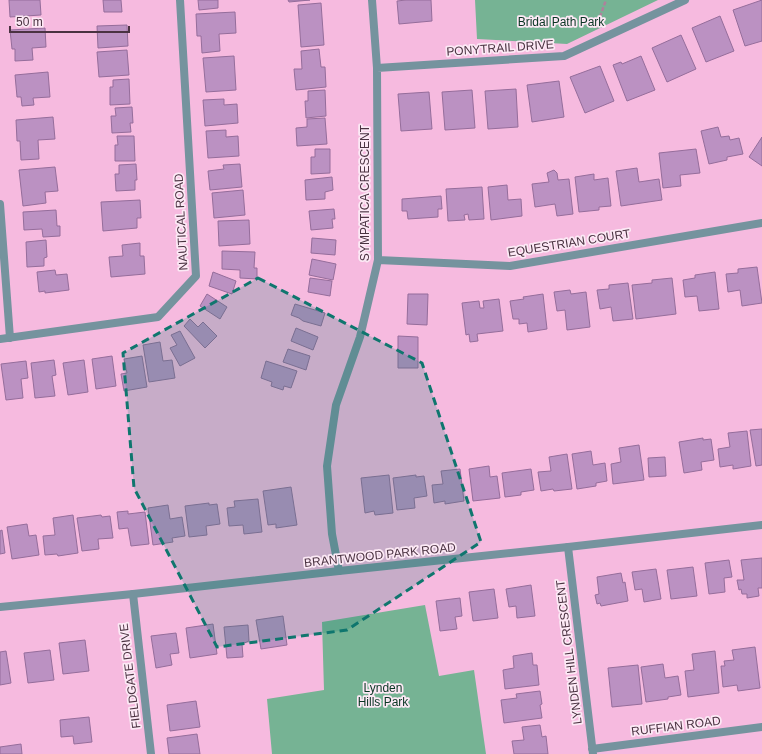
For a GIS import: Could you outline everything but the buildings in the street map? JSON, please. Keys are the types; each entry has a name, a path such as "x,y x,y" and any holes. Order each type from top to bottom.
{"street":[{"name":"NAUTICAL ROAD","path":"0,340 158,317 196,276 180,0"},
{"name":"SYMPATICA CRESCENT","path":"339,571 332,534 327,466 336,405 360,337 378,260 377,68 372,0"},
{"name":"PONYTRAIL DRIVE","path":"377,68 564,56 685,0"},
{"path":"0,204 10,338"},
{"name":"EQUESTRIAN COURT","path":"378,260 510,266 762,223"},
{"name":"BRANTWOOD PARK ROAD","path":"0,607 133,594 762,525"},
{"name":"LYNDEN HILL CRESCENT","path":"568,547 593,751"},
{"name":"FIELDGATE DRIVE","path":"133,594 151,754"},
{"name":"RUFFIAN ROAD","path":"593,751 762,727"}],"path":[{"path":"591,44 606,0"}],"highlighted area":[{"path":"258,278 422,363 481,542 347,630 217,647 134,488 123,353"}],"green space":[{"name":"Bridal Path Park","path":"475,0 658,0 567,44 477,39"},
{"name":"Lynden Hills Park","path":"425,605 439,676 474,670 486,754 272,754 267,699 324,690 322,622"}]}
